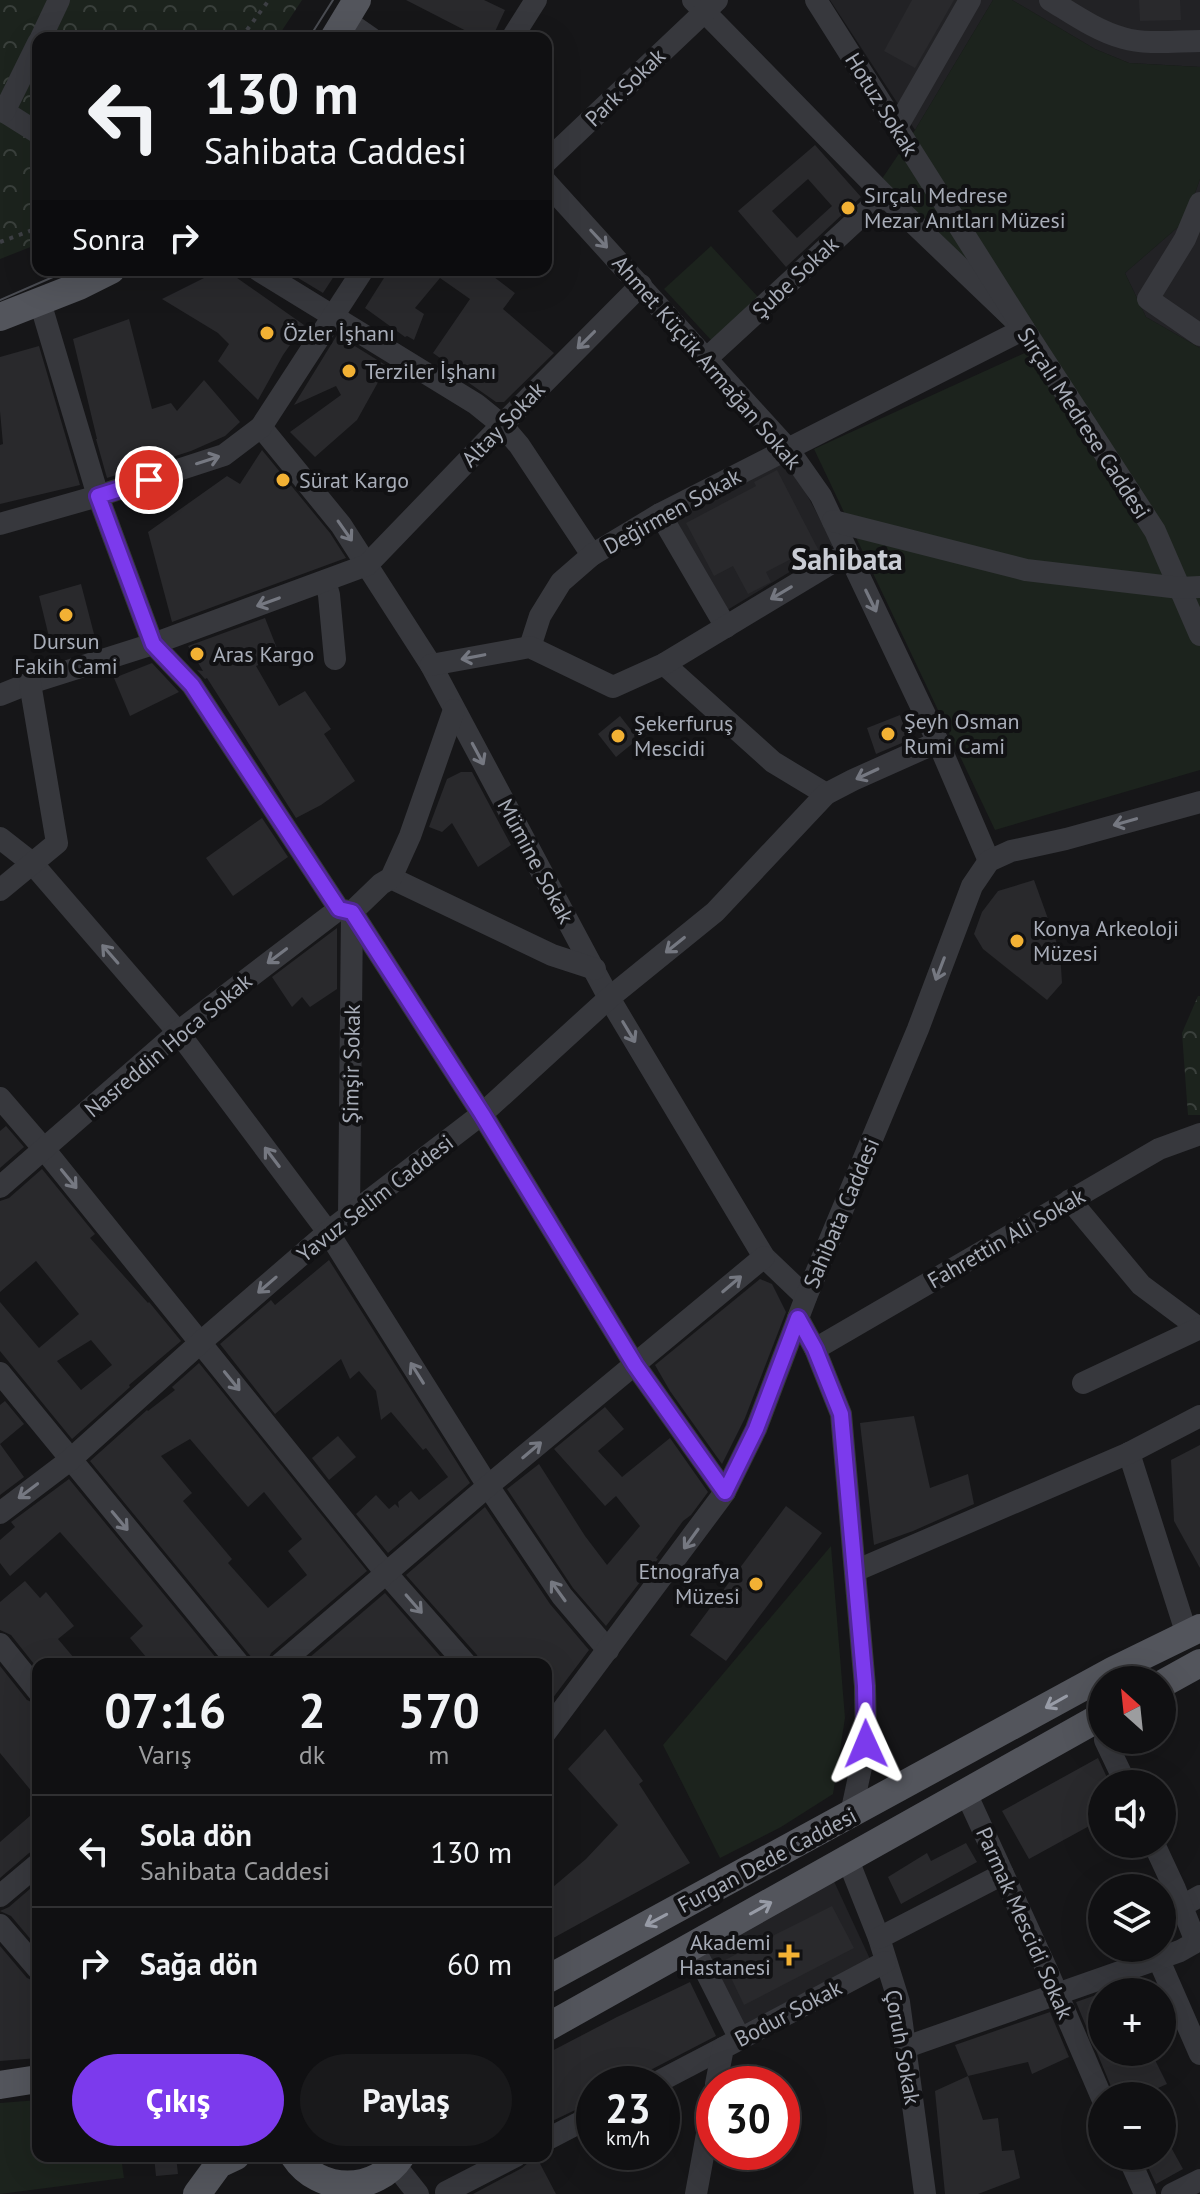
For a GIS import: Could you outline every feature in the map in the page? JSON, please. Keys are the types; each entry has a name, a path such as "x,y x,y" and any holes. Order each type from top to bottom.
{"main road":[{"path":"0,317 99,276"},
{"name":"Furgan Dede Caddesi","path":"552,1977 1114,1670 1194,1632"},
{"path":"1176,1676 1200,1663"},
{"name":"Furgan Dede Caddesi","path":"552,2025 966,1793 1088,1734"},
{"path":"0,2085 32,2080"},
{"path":"197,2194 223,2162"},
{"path":"298,2162 313,2177 347,2187 382,2177 396,2162"},
{"path":"295,2194 329,2184"}],"street":[{"path":"43,32 59,0"},
{"path":"516,32 536,0"},
{"name":"Hotuz Sokak","path":"816,0 1024,329"},
{"path":"897,127 970,0"},
{"path":"1050,0 1092,25 1123,38 1136,41 1200,41"},
{"name":"Park Sokak","path":"552,156 705,4"},
{"name":"Sırçalı Medrese Caddesi","path":"705,4 884,195 1024,329 1190,588 1200,635"},
{"path":"345,19 363,32"},
{"path":"32,54 2,110 32,129"},
{"name":"Ahmet Küçük Armağan Sokak","path":"552,189 788,449 821,496 938,742 989,861"},
{"name":"Şube Sokak","path":"706,359 884,195"},
{"path":"1200,203 1185,239 1148,299 1200,335"},
{"path":"268,276 476,404 502,425 519,445 592,555"},
{"path":"0,524 224,455 261,427 359,276"},
{"name":"Altay Sokak","path":"367,565 641,285"},
{"path":"40,302 98,496 153,644 192,685 346,910 482,1114 635,1365 725,1492"},
{"name":"Değirmen Sokak","path":"530,647 540,616 561,582 592,555 660,514 1024,329"},
{"name":"Mümine Sokak","path":"261,427 341,525 431,665 609,998 764,1257 802,1307 841,1414 865,1686 866,1744 851,1814"},
{"path":"660,514 726,627"},
{"path":"833,521 1026,570 1190,588"},
{"path":"431,665 530,647 613,687 664,664 848,553"},
{"path":"0,695 153,644 367,565"},
{"path":"325,581 335,659"},
{"path":"664,664 773,762 826,794"},
{"path":"0,890 57,843 30,683"},
{"path":"454,710 410,836 391,878 552,955 595,969"},
{"name":"Yavuz Selim Caddesi","path":"0,1513 70,1460 328,1232 482,1114 609,998 715,912 826,794 938,742"},
{"path":"989,861 1011,851 1200,802"},
{"path":"0,838 32,863 178,1032 328,1232 488,1486 562,1596 608,1650"},
{"name":"Sahibata Caddesi","path":"552,1724 725,1492 756,1429 802,1307 918,1029 972,886 989,861"},
{"name":"Nasreddin Hoca Sokak","path":"0,1187 178,1032 391,878"},
{"name":"Şimşir Sokak","path":"346,910 349,1215"},
{"path":"0,1098 386,1573 461,1658"},
{"name":"Fahrettin Ali Sokak","path":"815,1349 1159,1149 1200,1134"},
{"path":"1070,1200 1141,1285 1200,1329 1083,1383"},
{"path":"287,1658 764,1257"},
{"path":"0,1373 234,1658"},
{"path":"855,1571 1129,1453 1200,1416"},
{"path":"1129,1453 1194,1632"},
{"path":"0,1644 32,1684"},
{"name":"Parmak Mescidi Sokak","path":"966,1793 1095,2082"},
{"path":"1163,1858 1191,1901 1196,1942 1176,1950"},
{"name":"Çoruh Sokak","path":"848,1860 879,1938 899,2002 925,2194"},
{"path":"0,1896 32,1869"},
{"path":"879,1938 1003,1874"},
{"path":"0,1925 32,1962"},
{"path":"680,2070 731,2044 693,1946"},
{"name":"Bodur Sokak","path":"723,2066 731,2044 885,1962"},
{"path":"906,2047 1146,1962"},
{"path":"1160,1962 1200,2054"},
{"path":"552,2137 576,2124"},
{"path":"399,2162 418,2194"},
{"path":"446,2192 504,2162"},
{"path":"696,2194 700,2170"},
{"path":"1134,2170 1145,2194"},
{"path":"1172,2194 1200,2180"}],"path":[{"path":"245,32 269,0"},
{"path":"0,242 32,230"}],"shaded area":[{"path":"830,0 993,0 915,130"},
{"path":"1012,0 1200,0 1200,67 1129,63 1095,49"},
{"path":"1200,179 1200,348 1146,317 1125,273 1185,221"},
{"path":"786,456 834,545 724,612 669,518"},
{"name":"Akademi Hastanesi","path":"832,1877 870,1959 741,2026 708,1951"}],"green space":[{"path":"0,0 302,0 281,32 32,32 32,246 0,259"},
{"path":"993,0 1012,0 1095,49 1129,63 1200,67 1200,179 1185,221 1125,273 1146,317 1200,348 1200,770 995,830 814,449 1029,351 873,192 915,130"},
{"path":"711,246 770,310 723,353 664,289"},
{"path":"1198,996 1200,1115 1188,1115 1182,1033"},
{"path":"831,1546 845,1718 833,1794 781,1827 720,1858 663,1745"},
{"path":"32,2100 32,2162 122,2162 124,2178 0,2194 0,2103"}],"building":[{"path":"406,0 484,0 505,10 495,32 468,32"},
{"path":"912,0 954,0 915,68 884,51"},
{"path":"1139,0 1180,0 1181,20 1140,21"},
{"name":"Sırçalı Medrese Mezar Anıtları Müzesi","path":"815,145 861,197 786,267 738,211","holes":["808,179 832,206 797,238 772,211"]},
{"path":"208,276 234,276 304,325 258,400 218,361 229,344 218,333 162,299"},
{"path":"295,276 334,276 323,293"},
{"path":"385,276 493,276 515,293 503,309 554,353 504,402 496,402 433,353 470,299 440,278 415,308 424,314 414,340 405,337 365,308"},
{"path":"129,319 152,409 171,403 177,411 204,380 240,422 225,436 191,451 107,478 73,339"},
{"name":"Terziler İşhanı","path":"337,335 387,366 357,420 315,457 290,432 341,395 336,386 294,405"},
{"path":"39,346 80,485 0,504 0,445 3,444 0,357"},
{"path":"262,450 330,533 346,558 172,622 148,532 227,476 240,484"},
{"path":"777,470 819,551 798,562 795,557 766,572 771,582 748,594 733,566 714,576 686,523 756,486 754,482"},
{"name":"Dursun Fakih Cami","path":"81,584 94,634 51,645 39,596"},
{"path":"265,618 280,656 256,666 279,706 305,691 331,729 324,734 355,781 296,818 207,678 197,670 203,671 188,646"},
{"path":"152,663 179,692 130,716 114,678"},
{"name":"Şeyh Osman Rumi Cami","path":"900,715 909,740 876,754 867,728"},
{"name":"Şekerfuruş Mescidi","path":"620,716 638,739 616,757 598,734"},
{"path":"461,772 472,772 511,845 478,867 452,823 442,832 429,827 447,779"},
{"path":"262,818 288,857 233,896 206,858"},
{"name":"Konya Arkeoloji Müzesi","path":"1034,880 1060,952 1062,983 1047,1000 983,949 974,934 982,912 998,891"},
{"path":"337,928 337,989 310,1007 302,997 292,1007 272,977"},
{"path":"6,1126 24,1147 0,1168 0,1131"},
{"path":"42,1169 95,1234 90,1238 181,1341 72,1439 0,1351 0,1302 39,1348 79,1314 36,1261 0,1292 0,1201 9,1198","holes":["91,1340 112,1365 81,1390 57,1361"]},
{"path":"329,1260 470,1483 388,1553 356,1514 376,1495 389,1509 395,1504 399,1508 398,1502 411,1491 419,1500 448,1477 426,1448 423,1450 391,1412 381,1420 376,1391 359,1371 350,1379 341,1359 275,1414 220,1344 271,1300 275,1305"},
{"path":"760,1279 772,1284 786,1312 745,1418 722,1464 655,1365"},
{"path":"199,1363 367,1571 269,1658 252,1658 90,1461 147,1410 175,1390 172,1387","holes":["190,1439 248,1507 264,1492 302,1539 288,1551 307,1575 268,1608 228,1563 232,1559 183,1501 192,1493 161,1456"]},
{"path":"5,1401 24,1424 0,1444 0,1405"},
{"path":"605,1407 624,1429 598,1451 622,1477 670,1438 708,1492 606,1626 573,1588 507,1489 539,1464 607,1565 640,1526 616,1496 605,1506 554,1449"},
{"path":"914,1416 930,1488 968,1474 974,1504 874,1545 860,1423"},
{"path":"338,1436 356,1457 329,1480 312,1458"},
{"path":"0,1444 24,1477 0,1495"},
{"path":"1200,1445 1200,1568 1174,1521 1171,1460"},
{"path":"69,1479 216,1658 147,1658 130,1638 143,1626 60,1532 10,1576 0,1563 0,1540 15,1527 11,1522"},
{"name":"Etnografya Müzesi","path":"786,1506 822,1533 726,1661 690,1635"},
{"path":"485,1507 550,1604 589,1650 552,1699 552,1658 478,1658 406,1575"},
{"path":"25,1581 40,1598 46,1592 74,1626 58,1639 74,1658 32,1658 32,1661 11,1635 0,1630 0,1602"},
{"path":"385,1593 442,1658 309,1658"},
{"path":"0,1666 32,1702 32,1792 0,1753"},
{"path":"605,1729 643,1781 639,1784 690,1863 552,1939 552,1888 586,1859 618,1825 568,1769"},
{"path":"1098,1758 1104,1770 1088,1770 1088,1827 1029,1859 1002,1811"},
{"path":"32,1814 32,1852 0,1878 0,1842"},
{"path":"966,1843 977,1862 901,1904 888,1877 927,1853 931,1861"},
{"path":"32,1887 32,1941 11,1916 0,1911"},
{"path":"832,1906 854,1948 744,2005 723,1961"},
{"path":"0,1946 32,1980 32,2058 0,2061"},
{"path":"690,1982 716,2036 658,2066 576,2066 576,2110 552,2121 552,2051"},
{"path":"1088,1998 1088,2031 1076,2002"},
{"path":"1050,2012 1069,2057 1032,2074 1028,2062 968,2076 955,2045"},
{"path":"1103,2066 1158,2066 1166,2082 1109,2082"},
{"path":"968,2076 983,2120 998,2118 1002,2151 1014,2150 1020,2178 978,2194 945,2194 935,2091"},
{"path":"1176,2156 1183,2169 1156,2184 1150,2170 1176,2170"},
{"path":"155,2162 177,2162 178,2174 156,2176"},
{"path":"539,2162 556,2194 473,2194 522,2168 528,2163"}],"tram line":[{"path":"313,32 333,0"},
{"path":"0,300 55,276"}],"place":[{"name":"Sırçalı Medrese Mezar Anıtları Müzesi","path":"848,208"},
{"name":"Özler İşhanı","path":"267,333"},
{"name":"Terziler İşhanı","path":"349,371"},
{"name":"Sürat Kargo","path":"283,480"},
{"name":"Dursun Fakih Cami","path":"66,615"},
{"name":"Aras Kargo","path":"197,654"},
{"name":"Şeyh Osman Rumi Cami","path":"888,734"},
{"name":"Şekerfuruş Mescidi","path":"618,736"},
{"name":"Konya Arkeoloji Müzesi","path":"1017,941"},
{"name":"Etnografya Müzesi","path":"756,1584"},
{"name":"Akademi Hastanesi","path":"789,1955"}],"district":[{"name":"Sahibata","path":"847,558"}],"route":[{"path":"149,480 98,496 153,644 192,685 339,909 352,912 482,1114 635,1365 725,1492 756,1429 798,1318 815,1349 841,1414 865,1686 866,1744"}]}
